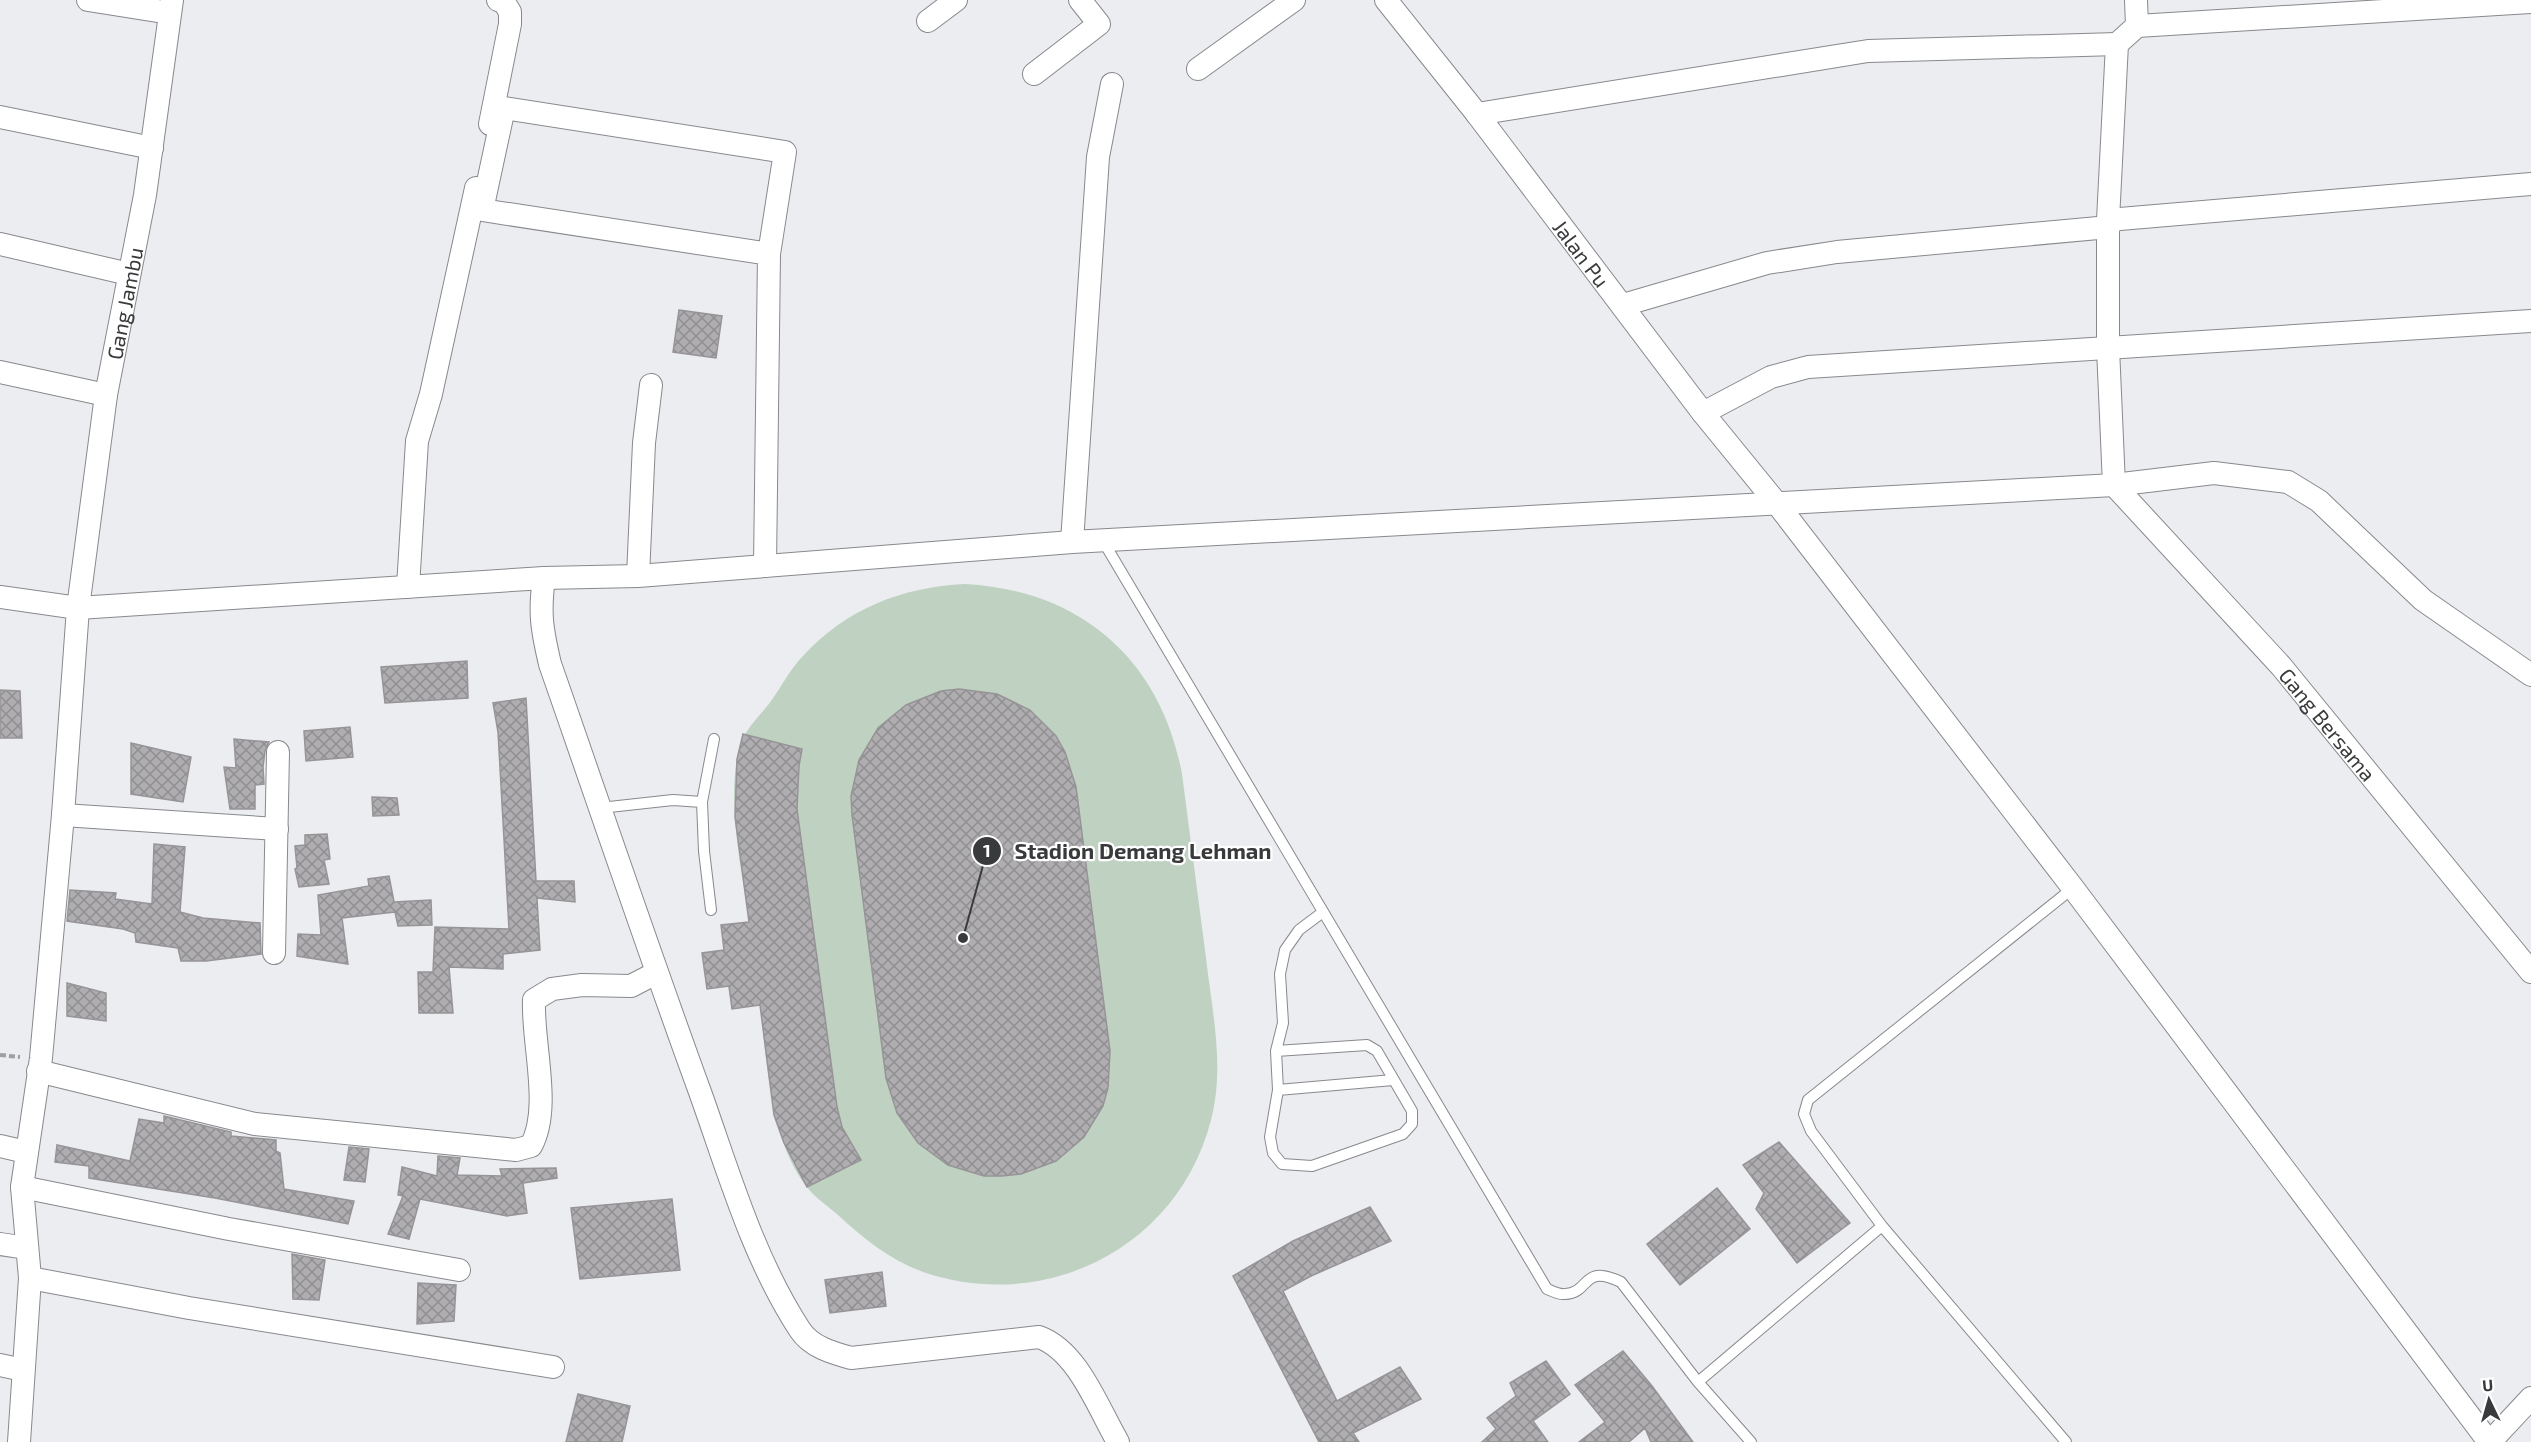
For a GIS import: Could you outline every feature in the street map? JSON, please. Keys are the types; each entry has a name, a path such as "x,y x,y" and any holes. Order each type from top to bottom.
{"street":[{"path":"88,0 171,6"},
{"path":"408,588 417,441 431,394 508,41 510,12 504,2 498,0"},
{"path":"928,21 956,0"},
{"path":"1034,74 1098,24 1080,0"},
{"path":"1198,69 1294,0"},
{"name":"Jalan Pu","path":"1386,0 1477,114 1703,413 1778,505 2073,888 2490,1442"},
{"path":"2136,0 2137,26"},
{"path":"1477,114 1868,51 2117,44 2137,26 2265,9 2531,2"},
{"name":"Gang Jambu","path":"19,1442 30,1278 22,1187 38,1071 63,815 78,608 106,395 152,148 171,6"},
{"path":"2114,485 2108,348 2108,223 2117,44"},
{"path":"1072,542 1098,157 1113,84"},
{"path":"765,566 769,254 784,152 504,108 482,210 769,254"},
{"path":"0,117 152,148"},
{"path":"1623,305 1767,263 1837,252 2108,223 2531,184"},
{"path":"0,244 129,274"},
{"path":"1703,413 1772,377 1808,367 2531,321"},
{"path":"0,372 106,395"},
{"path":"638,576 644,443 651,386"},
{"path":"0,597 78,608 544,578 638,576 1072,542 2114,485 2214,473 2288,482 2319,501 2423,600 2531,675"},
{"name":"Gang Bersama","path":"2114,485 2281,666 2531,972"},
{"path":"544,578 540,609 545,643 656,973 758,1254 801,1332 815,1344 831,1353 851,1358 1039,1337 1052,1341 1064,1350 1074,1364 1118,1442"},
{"path":"274,953 278,752"},
{"path":"63,815 277,829"},
{"path":"38,1071 255,1124 516,1150 531,1146 538,1132 540,1072 533,1021 534,1000 552,989 582,985 631,986 656,973"},
{"path":"0,1146 27,1152"},
{"path":"22,1187 229,1229 459,1270"},
{"path":"0,1244 27,1248"},
{"path":"30,1278 189,1308 553,1367"},
{"path":"0,1365 23,1370"},
{"path":"2490,1442 2531,1398"}],"lane":[{"path":"1102,541 1546,1289 1564,1295 1572,1293 1595,1275 1606,1275 1621,1282 1698,1382 1751,1442"},
{"path":"711,910 704,851 702,801 714,739"},
{"path":"600,808 673,800 702,801"},
{"path":"2066,1442 1882,1226 1811,1131 1804,1114 1808,1100 2073,888"},
{"path":"1276,1051 1367,1045 1377,1051 1412,1111 1412,1124 1403,1134 1312,1166 1282,1164 1272,1153 1270,1137 1278,1090 1276,1051 1283,1023 1280,974 1285,950 1299,930 1323,912"},
{"path":"1278,1090 1393,1080"},
{"path":"1698,1382 1882,1226"}],"green space":[{"path":"965,584 1007,589 1045,600 1079,617 1109,638 1135,665 1156,697 1171,733 1182,774 1216,1039 1217,1080 1211,1120 1195,1164 1170,1203 1139,1234 1102,1259 1061,1275 1017,1284 972,1283 913,1268 868,1241 810,1191 795,1168 778,1124 768,1076 760,1005 732,1009 728,986 707,989 702,953 724,950 721,925 749,922 737,840 734,799 737,758 750,726 771,701 798,661 838,625 857,613 897,596 919,590"}],"building":[{"path":"679,310 722,316 716,358 673,352"},
{"path":"467,661 468,698 385,703 381,667"},
{"path":"959,689 997,694 1030,710 1056,736 1065,752 1076,787 1110,1051 1108,1088 1103,1106 1084,1137 1056,1161 1021,1174 984,1176 948,1165 918,1143 897,1113 886,1078 852,815 851,796 859,760 878,728 906,705 941,691"},
{"path":"0,690 20,691 22,738 0,738"},
{"path":"526,698 536,881 574,881 575,902 537,898 540,950 503,954 503,969 449,967 453,1013 419,1013 418,972 433,972 435,927 509,929 498,732 493,703"},
{"path":"350,727 353,757 306,761 304,731"},
{"path":"743,734 802,749 797,809 837,1107 842,1127 861,1160 807,1187 784,1143 774,1115 760,1005 732,1009 729,986 707,989 702,953 724,950 721,925 749,922 735,817 737,759"},
{"path":"234,739 269,742 263,767 264,784 255,785 255,809 230,809 224,767 236,768"},
{"path":"131,743 191,757 183,802 131,794"},
{"path":"372,797 397,798 399,815 373,816"},
{"path":"327,834 330,859 324,860 329,884 299,887 295,869 297,868 295,846 305,845 305,835"},
{"path":"154,844 185,847 180,912 203,918 260,923 261,954 206,961 181,961 178,948 136,942 135,933 123,929 67,921 70,890 116,893 115,899 152,904"},
{"path":"389,876 394,902 431,900 432,925 398,926 395,912 342,918 348,964 297,956 298,934 321,935 318,895 369,886 368,879"},
{"path":"67,983 106,993 106,1021 67,1016"},
{"path":"164,1116 231,1132 231,1136 276,1140 276,1151 280,1153 284,1189 354,1201 348,1224 215,1198 89,1178 89,1166 55,1162 57,1145 130,1161 139,1119 164,1123"},
{"path":"1779,1142 1850,1223 1797,1263 1756,1209 1764,1193 1743,1165"},
{"path":"349,1147 369,1149 365,1182 344,1180"},
{"path":"438,1156 460,1158 457,1175 502,1176 500,1169 556,1168 557,1178 523,1183 527,1213 507,1216 420,1199 409,1239 388,1234 403,1196 398,1195 402,1167 437,1176"},
{"path":"1717,1188 1750,1229 1680,1285 1647,1244"},
{"path":"672,1199 680,1270 580,1279 571,1208"},
{"path":"1370,1207 1391,1241 1311,1276 1283,1291 1337,1401 1400,1367 1421,1399 1353,1433 1359,1442 1319,1442 1233,1276 1293,1241"},
{"path":"292,1254 325,1260 319,1300 293,1299"},
{"path":"882,1272 886,1306 830,1313 825,1280"},
{"path":"418,1283 456,1285 454,1321 417,1324"},
{"path":"1623,1351 1693,1442 1651,1442 1645,1428 1629,1442 1579,1442 1605,1422 1575,1385"},
{"path":"1546,1361 1570,1394 1533,1421 1548,1442 1482,1442 1496,1429 1487,1418 1516,1396 1510,1383"},
{"path":"578,1394 630,1406 622,1442 566,1442"}],"place":[{"name":"Stadion Demang Lehman","path":"963,938"}]}
